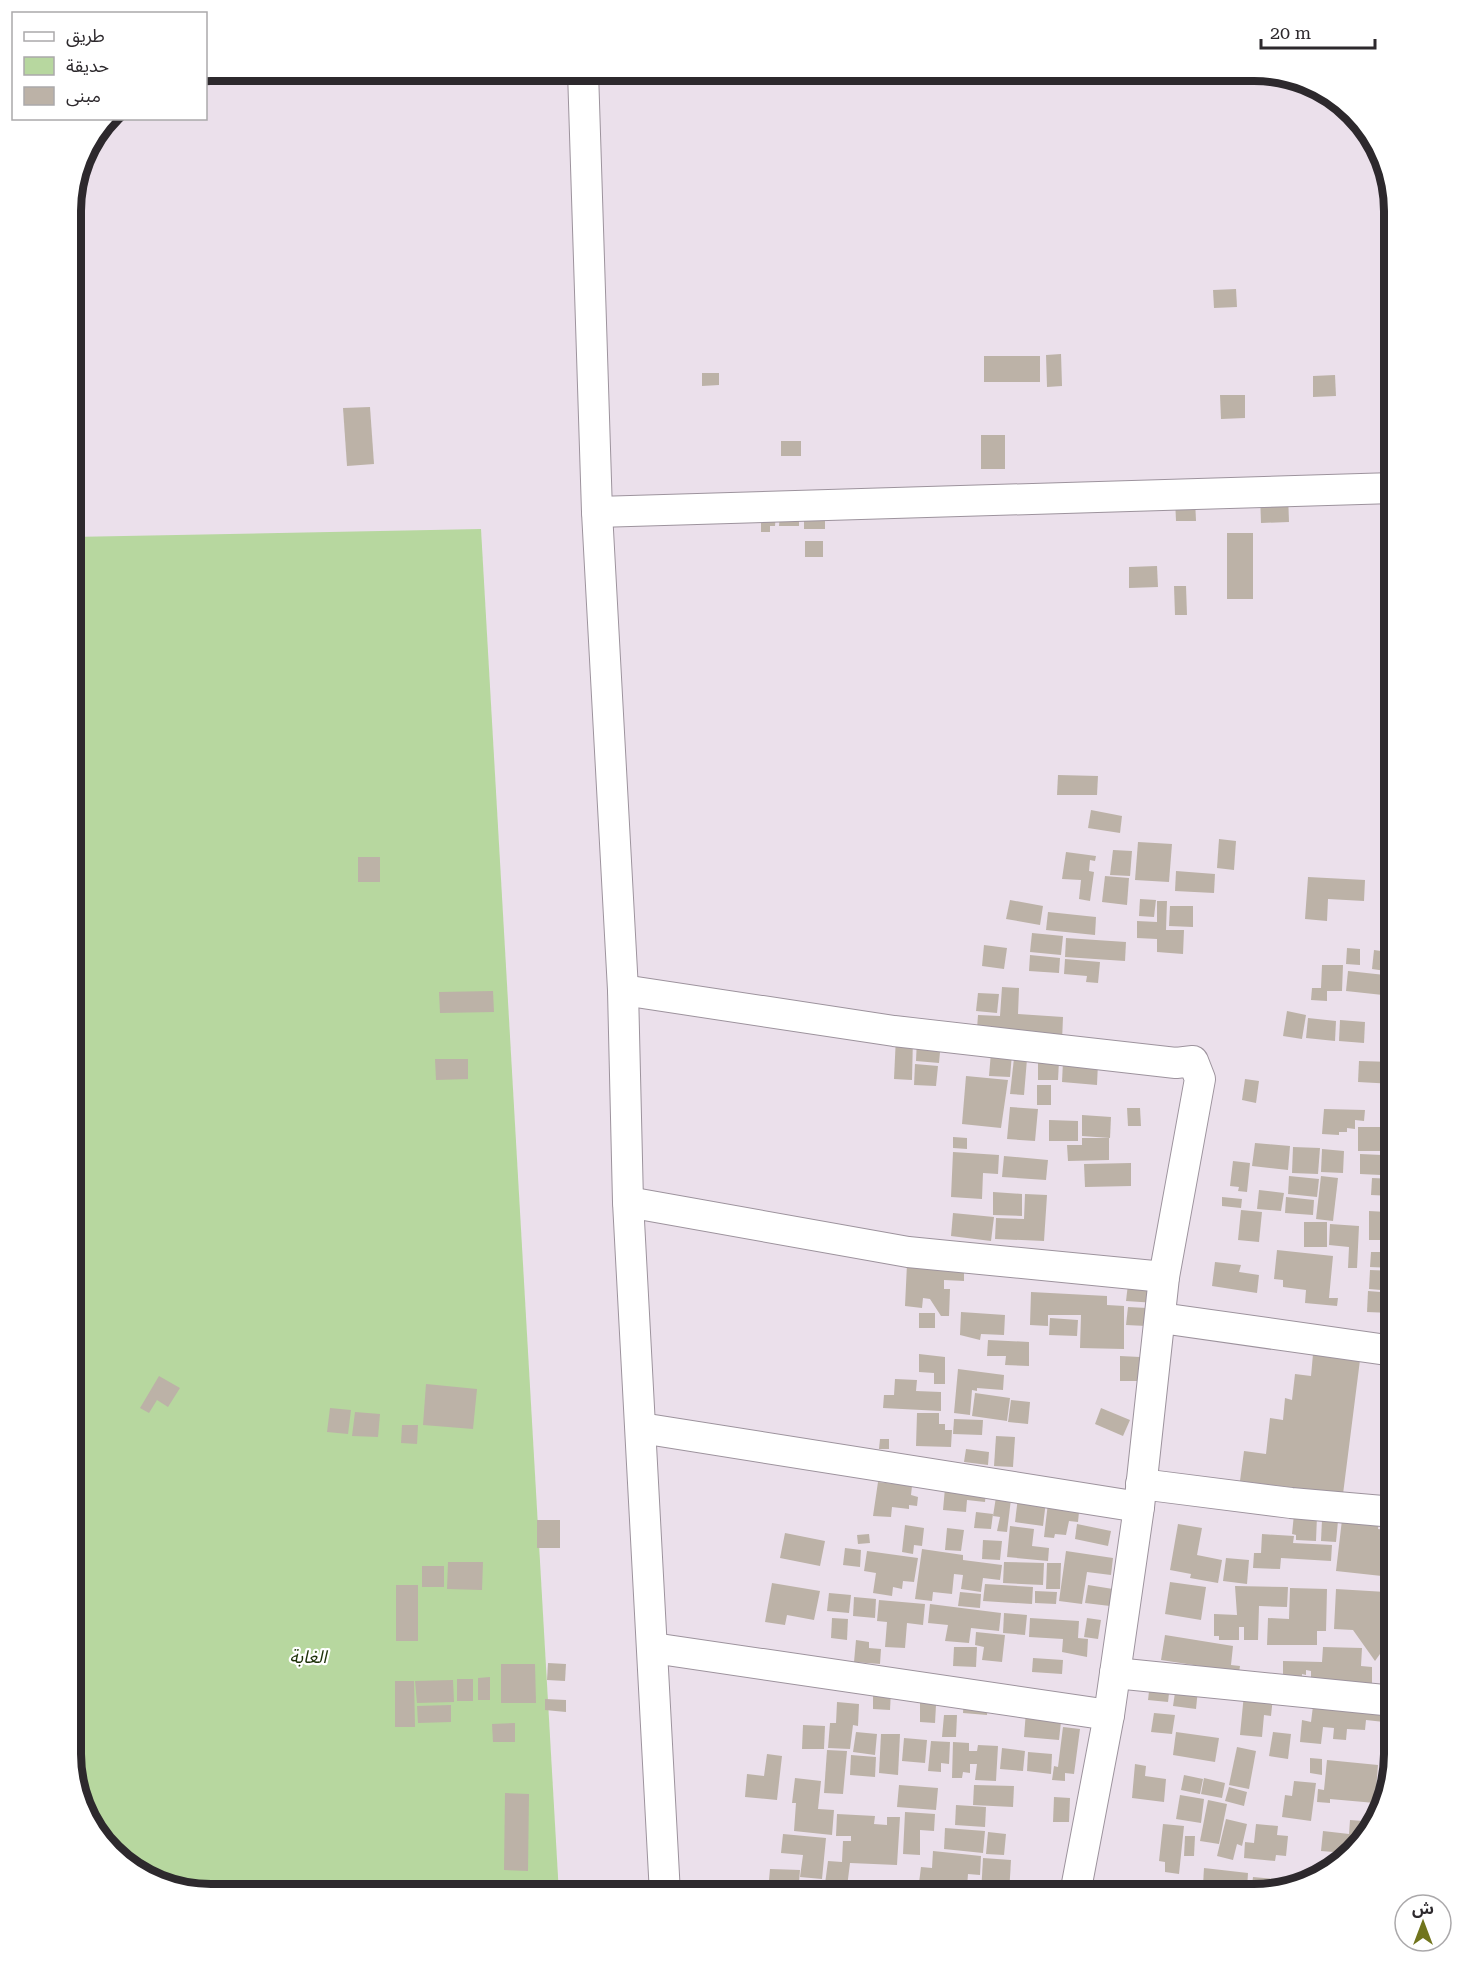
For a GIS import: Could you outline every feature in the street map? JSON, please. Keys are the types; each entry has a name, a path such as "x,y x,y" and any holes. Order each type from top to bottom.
{"street":[{"path":"583,81 597,512 623,990 628,1202 665,1884"},
{"path":"597,512 1384,488"},
{"path":"623,990 894,1031 1176,1063 1193,1061 1200,1079 1164,1277 1140,1496 1109,1715 1077,1884"},
{"path":"628,1202 908,1252 1164,1277"},
{"path":"1161,1318 1384,1349"},
{"path":"641,1428 1140,1496 1291,1503 1384,1511"},
{"path":"653,1648 1109,1715"},
{"path":"1115,1673 1384,1700"}],"green space":[{"name":"الغابة","path":"481,529 558,1884 194,1883 161,1874 132,1857 108,1833 94,1811 88,1796 81,1762 81,537"}],"building":[{"path":"1236,289 1237,307 1214,308 1213,290"},
{"path":"1061,354 1062,386 1047,387 1046,355"},
{"path":"984,356 1040,356 1040,382 984,382"},
{"path":"702,373 719,373 719,385 702,386"},
{"path":"1335,375 1336,396 1313,397 1313,376"},
{"path":"1220,395 1245,395 1245,418 1221,419"},
{"path":"370,407 374,464 347,466 343,408"},
{"path":"981,435 1005,435 1005,469 981,469"},
{"path":"781,441 801,441 801,456 781,456"},
{"path":"1260,494 1288,494 1289,522 1261,523"},
{"path":"1175,499 1195,499 1196,521 1176,521"},
{"path":"804,511 825,511 825,529 804,529"},
{"path":"780,513 799,514 799,526 779,526"},
{"path":"761,514 776,514 775,526 770,526 770,532 761,532"},
{"path":"1227,533 1253,533 1253,599 1227,599"},
{"path":"805,541 823,541 823,557 805,557"},
{"path":"1157,566 1158,587 1129,588 1129,567"},
{"path":"1174,586 1186,586 1187,615 1175,615"},
{"path":"1058,775 1098,776 1097,795 1057,795"},
{"path":"1091,810 1122,816 1120,833 1088,828"},
{"path":"1219,839 1236,841 1234,870 1217,868"},
{"path":"1138,842 1172,844 1169,882 1135,880"},
{"path":"1113,850 1132,851 1130,876 1110,875"},
{"path":"1066,852 1096,856 1095,861 1090,860 1089,871 1094,872 1090,901 1079,899 1081,880 1062,879"},
{"path":"358,857 380,857 380,882 358,882"},
{"path":"1176,871 1215,874 1214,893 1175,891"},
{"path":"1105,876 1129,878 1127,905 1102,902"},
{"path":"1308,877 1365,880 1364,901 1328,899 1327,921 1305,919"},
{"path":"1140,899 1156,900 1154,917 1139,916"},
{"path":"1010,900 1043,906 1040,925 1006,919"},
{"path":"1157,901 1167,901 1166,930 1184,930 1183,954 1157,952 1157,939 1137,938 1137,921 1157,922"},
{"path":"1170,906 1193,906 1193,927 1169,926"},
{"path":"1048,912 1096,917 1095,935 1046,930"},
{"path":"1382,913 1384,913 1384,947 1380,947"},
{"path":"1032,933 1063,936 1061,955 1030,952"},
{"path":"1066,938 1126,942 1125,961 1065,957"},
{"path":"984,945 1007,948 1004,969 982,966"},
{"path":"1347,948 1360,949 1360,965 1346,964"},
{"path":"1374,950 1384,952 1384,971 1372,969"},
{"path":"1030,955 1060,958 1059,973 1029,971"},
{"path":"1065,959 1100,962 1098,983 1086,982 1087,976 1064,974"},
{"path":"1322,965 1343,965 1342,991 1327,991 1327,1001 1311,1000 1312,988 1321,988"},
{"path":"1348,971 1384,975 1384,995 1346,991"},
{"path":"1002,987 1019,988 1018,1014 1063,1017 1062,1041 977,1029 978,1015 1000,1016"},
{"path":"493,991 494,1012 440,1013 439,992"},
{"path":"978,993 999,994 997,1013 976,1011"},
{"path":"1287,1011 1306,1015 1302,1039 1283,1036"},
{"path":"1308,1018 1336,1021 1335,1041 1306,1038"},
{"path":"1340,1020 1365,1022 1364,1043 1339,1041"},
{"path":"896,1036 913,1037 912,1080 894,1079"},
{"path":"917,1039 941,1041 939,1063 916,1061"},
{"path":"991,1052 1012,1054 1010,1077 989,1076"},
{"path":"1014,1058 1027,1059 1024,1095 1010,1094"},
{"path":"435,1059 468,1059 468,1079 436,1080"},
{"path":"1038,1061 1059,1061 1058,1080 1038,1080"},
{"path":"1063,1061 1098,1063 1097,1085 1062,1082"},
{"path":"1359,1061 1384,1062 1384,1083 1358,1082"},
{"path":"915,1064 938,1066 936,1086 914,1085"},
{"path":"966,1076 1008,1080 1001,1128 962,1124"},
{"path":"1245,1079 1259,1081 1256,1103 1242,1100"},
{"path":"1037,1085 1051,1085 1051,1105 1037,1105"},
{"path":"1010,1107 1038,1109 1035,1141 1007,1139"},
{"path":"1127,1108 1140,1108 1141,1126 1128,1126"},
{"path":"1324,1109 1365,1110 1364,1121 1355,1120 1355,1129 1347,1128 1347,1132 1339,1132 1339,1135 1322,1134"},
{"path":"1082,1115 1111,1117 1110,1138 1082,1136"},
{"path":"1049,1120 1078,1121 1078,1141 1049,1141"},
{"path":"1358,1127 1383,1127 1382,1151 1358,1151"},
{"path":"953,1137 967,1138 967,1149 953,1148"},
{"path":"1082,1138 1109,1138 1109,1160 1068,1161 1067,1145 1082,1145"},
{"path":"1255,1143 1290,1146 1288,1170 1252,1166"},
{"path":"1293,1147 1320,1148 1318,1174 1292,1173"},
{"path":"1322,1149 1344,1151 1343,1173 1321,1172"},
{"path":"953,1152 999,1155 998,1174 983,1173 982,1199 951,1197"},
{"path":"1360,1154 1382,1155 1381,1175 1360,1174"},
{"path":"1004,1156 1048,1160 1046,1180 1002,1177"},
{"path":"1233,1161 1250,1163 1247,1192 1238,1191 1239,1187 1230,1186"},
{"path":"1131,1163 1131,1186 1085,1187 1084,1164"},
{"path":"1289,1176 1319,1179 1317,1197 1288,1194"},
{"path":"1321,1176 1338,1178 1333,1221 1316,1219"},
{"path":"1372,1178 1384,1179 1384,1196 1371,1195"},
{"path":"1259,1190 1284,1193 1281,1211 1257,1209"},
{"path":"993,1192 1022,1194 1022,1216 993,1215"},
{"path":"1025,1194 1047,1195 1044,1241 995,1239 996,1218 1024,1219"},
{"path":"1222,1197 1242,1199 1241,1208 1222,1206"},
{"path":"1286,1197 1314,1200 1313,1215 1285,1213"},
{"path":"1241,1210 1262,1212 1259,1242 1238,1240"},
{"path":"1369,1211 1384,1212 1384,1240 1369,1240"},
{"path":"953,1213 994,1217 991,1241 951,1236"},
{"path":"1304,1222 1327,1222 1327,1247 1304,1247"},
{"path":"1330,1224 1359,1226 1357,1268 1348,1268 1349,1247 1329,1245"},
{"path":"1277,1250 1333,1256 1329,1298 1338,1298 1337,1306 1305,1303 1306,1290 1283,1287 1283,1280 1274,1279"},
{"path":"1371,1252 1384,1252 1384,1268 1370,1267"},
{"path":"1215,1262 1241,1265 1239,1272 1259,1275 1257,1293 1212,1286"},
{"path":"907,1264 964,1266 964,1281 944,1280 944,1289 950,1289 949,1316 941,1316 930,1299 923,1298 922,1308 905,1306"},
{"path":"1370,1270 1384,1271 1384,1290 1369,1289"},
{"path":"1128,1284 1157,1286 1156,1303 1126,1301"},
{"path":"1368,1291 1384,1292 1384,1313 1367,1312"},
{"path":"1031,1292 1107,1296 1107,1305 1124,1306 1124,1349 1080,1348 1081,1315 1048,1315 1048,1326 1030,1325"},
{"path":"1128,1307 1147,1308 1146,1326 1126,1325"},
{"path":"961,1312 1005,1315 1004,1335 981,1334 980,1340 960,1335"},
{"path":"919,1313 935,1313 935,1328 919,1328"},
{"path":"1050,1318 1078,1320 1077,1336 1049,1335"},
{"path":"988,1340 1029,1342 1029,1366 1005,1365 1006,1356 987,1356"},
{"path":"919,1354 945,1357 945,1384 934,1384 934,1373 919,1372"},
{"path":"1313,1354 1360,1360 1343,1494 1240,1481 1244,1451 1266,1454 1270,1418 1283,1420 1285,1398 1292,1400 1295,1374 1311,1376"},
{"path":"1120,1356 1140,1357 1139,1381 1120,1381"},
{"path":"958,1369 1004,1375 1003,1390 977,1388 977,1391 972,1390 970,1415 954,1413"},
{"path":"159,1376 180,1388 168,1407 157,1400 149,1413 140,1408"},
{"path":"895,1379 917,1380 916,1391 941,1392 941,1411 883,1408 884,1395 894,1395"},
{"path":"426,1384 477,1389 473,1429 423,1425"},
{"path":"975,1393 1010,1398 1007,1421 972,1416"},
{"path":"1011,1400 1030,1402 1028,1424 1008,1422"},
{"path":"330,1408 351,1410 348,1434 327,1432"},
{"path":"1101,1408 1130,1420 1123,1436 1095,1424"},
{"path":"355,1412 380,1414 378,1437 352,1436"},
{"path":"917,1413 939,1413 939,1424 945,1424 945,1430 952,1430 951,1447 916,1446"},
{"path":"954,1419 983,1420 982,1435 953,1434"},
{"path":"402,1425 418,1425 417,1444 401,1443"},
{"path":"996,1436 1015,1437 1013,1467 994,1466"},
{"path":"880,1439 889,1439 889,1449 879,1449"},
{"path":"966,1449 989,1452 988,1465 964,1462"},
{"path":"878,1482 912,1486 911,1495 918,1497 917,1506 909,1505 909,1509 892,1507 891,1517 873,1516"},
{"path":"945,1488 986,1492 985,1502 967,1500 966,1512 943,1510"},
{"path":"996,1497 1011,1499 1007,1532 997,1531 1000,1517 993,1516"},
{"path":"1018,1497 1046,1501 1043,1526 1015,1522"},
{"path":"1080,1502 1078,1522 1069,1521 1066,1535 1055,1534 1054,1538 1044,1537 1048,1503"},
{"path":"1343,1511 1380,1514 1378,1529 1384,1530 1384,1576 1336,1571"},
{"path":"976,1512 993,1514 991,1529 974,1528"},
{"path":"1294,1514 1317,1516 1316,1541 1296,1540 1296,1535 1292,1534"},
{"path":"537,1520 560,1520 560,1548 537,1548"},
{"path":"1322,1520 1338,1521 1336,1542 1321,1541"},
{"path":"1077,1524 1111,1531 1108,1546 1075,1539"},
{"path":"1178,1524 1202,1528 1197,1555 1222,1560 1218,1583 1190,1578 1191,1574 1170,1570"},
{"path":"905,1525 924,1528 922,1546 914,1545 913,1554 902,1552"},
{"path":"1010,1526 1034,1529 1032,1546 1049,1548 1048,1561 1007,1557"},
{"path":"947,1528 964,1530 961,1551 945,1550"},
{"path":"785,1533 825,1541 820,1566 780,1558"},
{"path":"869,1534 870,1543 858,1544 857,1535"},
{"path":"1262,1534 1294,1536 1293,1543 1332,1545 1331,1561 1281,1558 1280,1569 1253,1568 1254,1553 1261,1553"},
{"path":"983,1540 1002,1541 1000,1560 982,1559"},
{"path":"845,1548 861,1550 860,1567 843,1565"},
{"path":"922,1549 963,1555 963,1560 1002,1565 1000,1580 983,1578 981,1592 961,1589 963,1575 954,1574 952,1594 933,1592 932,1601 915,1599"},
{"path":"867,1551 918,1558 914,1582 903,1581 902,1589 893,1587 892,1596 873,1593 876,1573 864,1571"},
{"path":"1066,1551 1113,1558 1111,1575 1087,1572 1082,1604 1059,1601"},
{"path":"1226,1558 1249,1560 1247,1584 1223,1581"},
{"path":"448,1562 483,1562 482,1590 447,1589"},
{"path":"1004,1562 1044,1563 1043,1585 1003,1583"},
{"path":"1047,1563 1061,1563 1060,1589 1046,1589"},
{"path":"422,1566 444,1566 444,1587 422,1587"},
{"path":"1170,1582 1206,1587 1201,1620 1165,1614"},
{"path":"772,1583 820,1591 814,1620 787,1615 785,1625 765,1622"},
{"path":"985,1584 1033,1587 1032,1604 983,1601"},
{"path":"396,1585 418,1585 418,1641 396,1641"},
{"path":"1088,1585 1113,1589 1110,1606 1085,1603"},
{"path":"1235,1586 1288,1587 1287,1607 1259,1606 1258,1640 1244,1640 1244,1627 1239,1627 1239,1640 1219,1640 1219,1636 1214,1636 1214,1614 1237,1615"},
{"path":"1290,1588 1327,1589 1326,1631 1317,1631 1317,1645 1267,1645 1268,1618 1289,1619"},
{"path":"1336,1589 1384,1592 1384,1648 1375,1661 1353,1630 1334,1629"},
{"path":"1035,1591 1057,1592 1056,1604 1035,1603"},
{"path":"960,1592 981,1594 980,1608 958,1606"},
{"path":"829,1593 851,1595 849,1613 827,1611"},
{"path":"854,1597 876,1599 875,1618 853,1616"},
{"path":"879,1600 925,1604 923,1625 907,1623 905,1648 885,1647 887,1622 877,1621"},
{"path":"930,1604 1001,1613 999,1631 971,1628 969,1643 945,1641 948,1625 928,1623"},
{"path":"1004,1613 1027,1615 1025,1635 1003,1633"},
{"path":"832,1618 848,1619 847,1640 831,1638"},
{"path":"1030,1618 1079,1621 1078,1638 1088,1639 1087,1657 1062,1652 1063,1639 1029,1637"},
{"path":"1087,1618 1101,1620 1098,1639 1084,1637"},
{"path":"976,1632 1005,1635 1002,1662 982,1660 984,1647 975,1645"},
{"path":"1165,1635 1233,1646 1231,1665 1240,1666 1239,1672 1161,1660"},
{"path":"856,1640 869,1642 869,1648 881,1649 880,1664 854,1662"},
{"path":"954,1647 977,1647 976,1667 953,1666"},
{"path":"1323,1647 1362,1648 1361,1666 1372,1667 1372,1684 1311,1683 1311,1671 1306,1670 1306,1675 1302,1674 1302,1677 1283,1676 1283,1661 1322,1662"},
{"path":"1033,1658 1063,1660 1062,1674 1032,1672"},
{"path":"548,1663 566,1664 565,1681 547,1680"},
{"path":"501,1664 535,1664 536,1703 501,1703"},
{"path":"490,1677 490,1700 478,1700 478,1678"},
{"path":"457,1679 473,1679 473,1701 457,1701"},
{"path":"453,1680 454,1702 417,1703 415,1681"},
{"path":"395,1681 414,1681 415,1727 395,1727"},
{"path":"1150,1683 1170,1685 1168,1702 1148,1700"},
{"path":"1176,1686 1198,1689 1196,1709 1173,1706"},
{"path":"873,1689 891,1690 890,1710 873,1709"},
{"path":"920,1694 936,1705 935,1723 920,1722"},
{"path":"1244,1694 1273,1697 1271,1716 1264,1715 1262,1737 1240,1735"},
{"path":"964,1698 988,1700 987,1715 963,1713"},
{"path":"1314,1698 1384,1709 1384,1722 1366,1720 1365,1730 1347,1729 1346,1740 1333,1739 1334,1728 1323,1727 1321,1744 1300,1742 1302,1720 1311,1722"},
{"path":"545,1699 566,1700 566,1712 545,1710"},
{"path":"837,1702 859,1704 858,1726 853,1725 850,1749 828,1748 830,1723 836,1723"},
{"path":"451,1705 451,1722 418,1723 417,1706"},
{"path":"1026,1711 1061,1722 1059,1740 1024,1737"},
{"path":"1154,1713 1175,1715 1172,1734 1151,1732"},
{"path":"944,1715 957,1715 956,1737 942,1737"},
{"path":"515,1723 515,1742 493,1742 492,1724"},
{"path":"803,1725 825,1726 824,1749 802,1749"},
{"path":"1063,1727 1080,1729 1074,1774 1065,1773 1065,1781 1052,1780 1054,1766 1058,1767"},
{"path":"856,1732 877,1734 875,1755 853,1752"},
{"path":"1176,1732 1219,1738 1215,1762 1173,1755"},
{"path":"1273,1732 1291,1734 1288,1759 1269,1756"},
{"path":"881,1734 900,1734 898,1775 879,1773"},
{"path":"904,1738 927,1740 925,1763 902,1761"},
{"path":"931,1741 950,1742 949,1764 941,1763 941,1772 928,1771"},
{"path":"953,1742 969,1743 969,1751 977,1751 978,1745 998,1746 996,1781 975,1780 977,1764 970,1764 970,1773 963,1772 962,1778 952,1778"},
{"path":"1237,1747 1256,1751 1249,1789 1229,1785"},
{"path":"1002,1748 1025,1751 1023,1771 1000,1769"},
{"path":"827,1750 847,1751 843,1794 824,1793"},
{"path":"1028,1752 1052,1754 1051,1774 1027,1771"},
{"path":"767,1754 782,1756 777,1800 745,1797 747,1774 764,1776"},
{"path":"851,1755 876,1757 875,1777 850,1775"},
{"path":"1310,1758 1322,1759 1322,1775 1310,1773"},
{"path":"1327,1760 1378,1765 1374,1803 1330,1799 1330,1803 1317,1802 1318,1789 1324,1790"},
{"path":"1135,1764 1146,1766 1145,1776 1166,1779 1164,1802 1132,1798"},
{"path":"1184,1775 1203,1779 1200,1794 1181,1790"},
{"path":"795,1778 821,1781 818,1809 834,1810 832,1835 794,1831 796,1803 792,1803"},
{"path":"1204,1778 1225,1783 1222,1798 1201,1794"},
{"path":"1294,1781 1316,1783 1311,1821 1282,1817 1285,1795 1292,1796"},
{"path":"899,1785 938,1788 936,1810 897,1807"},
{"path":"974,1785 1014,1786 1013,1807 973,1805"},
{"path":"1229,1787 1247,1792 1244,1806 1225,1801"},
{"path":"505,1793 529,1794 528,1871 504,1870"},
{"path":"1180,1795 1204,1799 1201,1823 1176,1819"},
{"path":"1054,1797 1070,1798 1069,1822 1053,1822"},
{"path":"1208,1800 1227,1804 1219,1844 1200,1841"},
{"path":"956,1805 986,1807 985,1827 955,1825"},
{"path":"905,1812 935,1814 934,1831 920,1830 920,1855 903,1854"},
{"path":"837,1814 875,1816 874,1824 887,1825 887,1817 900,1817 897,1865 850,1863 847,1884 825,1884 828,1861 842,1862 843,1841 851,1841 851,1836 836,1836"},
{"path":"1226,1819 1247,1824 1242,1846 1237,1844 1233,1860 1217,1856"},
{"path":"1350,1820 1365,1821 1352,1840 1339,1852 1321,1851 1323,1831 1349,1834"},
{"path":"1163,1824 1184,1826 1179,1874 1165,1872 1165,1862 1159,1861"},
{"path":"1256,1824 1278,1826 1277,1835 1288,1836 1286,1856 1276,1855 1275,1861 1244,1858 1245,1842 1254,1843"},
{"path":"945,1828 985,1831 983,1853 944,1849"},
{"path":"988,1832 1006,1834 1004,1855 986,1854"},
{"path":"783,1834 826,1838 822,1879 800,1877 803,1855 781,1853"},
{"path":"1185,1836 1195,1836 1194,1856 1184,1856"},
{"path":"933,1851 981,1856 980,1875 968,1874 967,1884 919,1883 921,1867 932,1868"},
{"path":"983,1858 1011,1860 1010,1884 982,1884"},
{"path":"1204,1868 1248,1873 1247,1884 1203,1884"},
{"path":"770,1869 800,1870 799,1882 769,1884"},
{"path":"1253,1877 1286,1880 1271,1883 1252,1884"}]}
